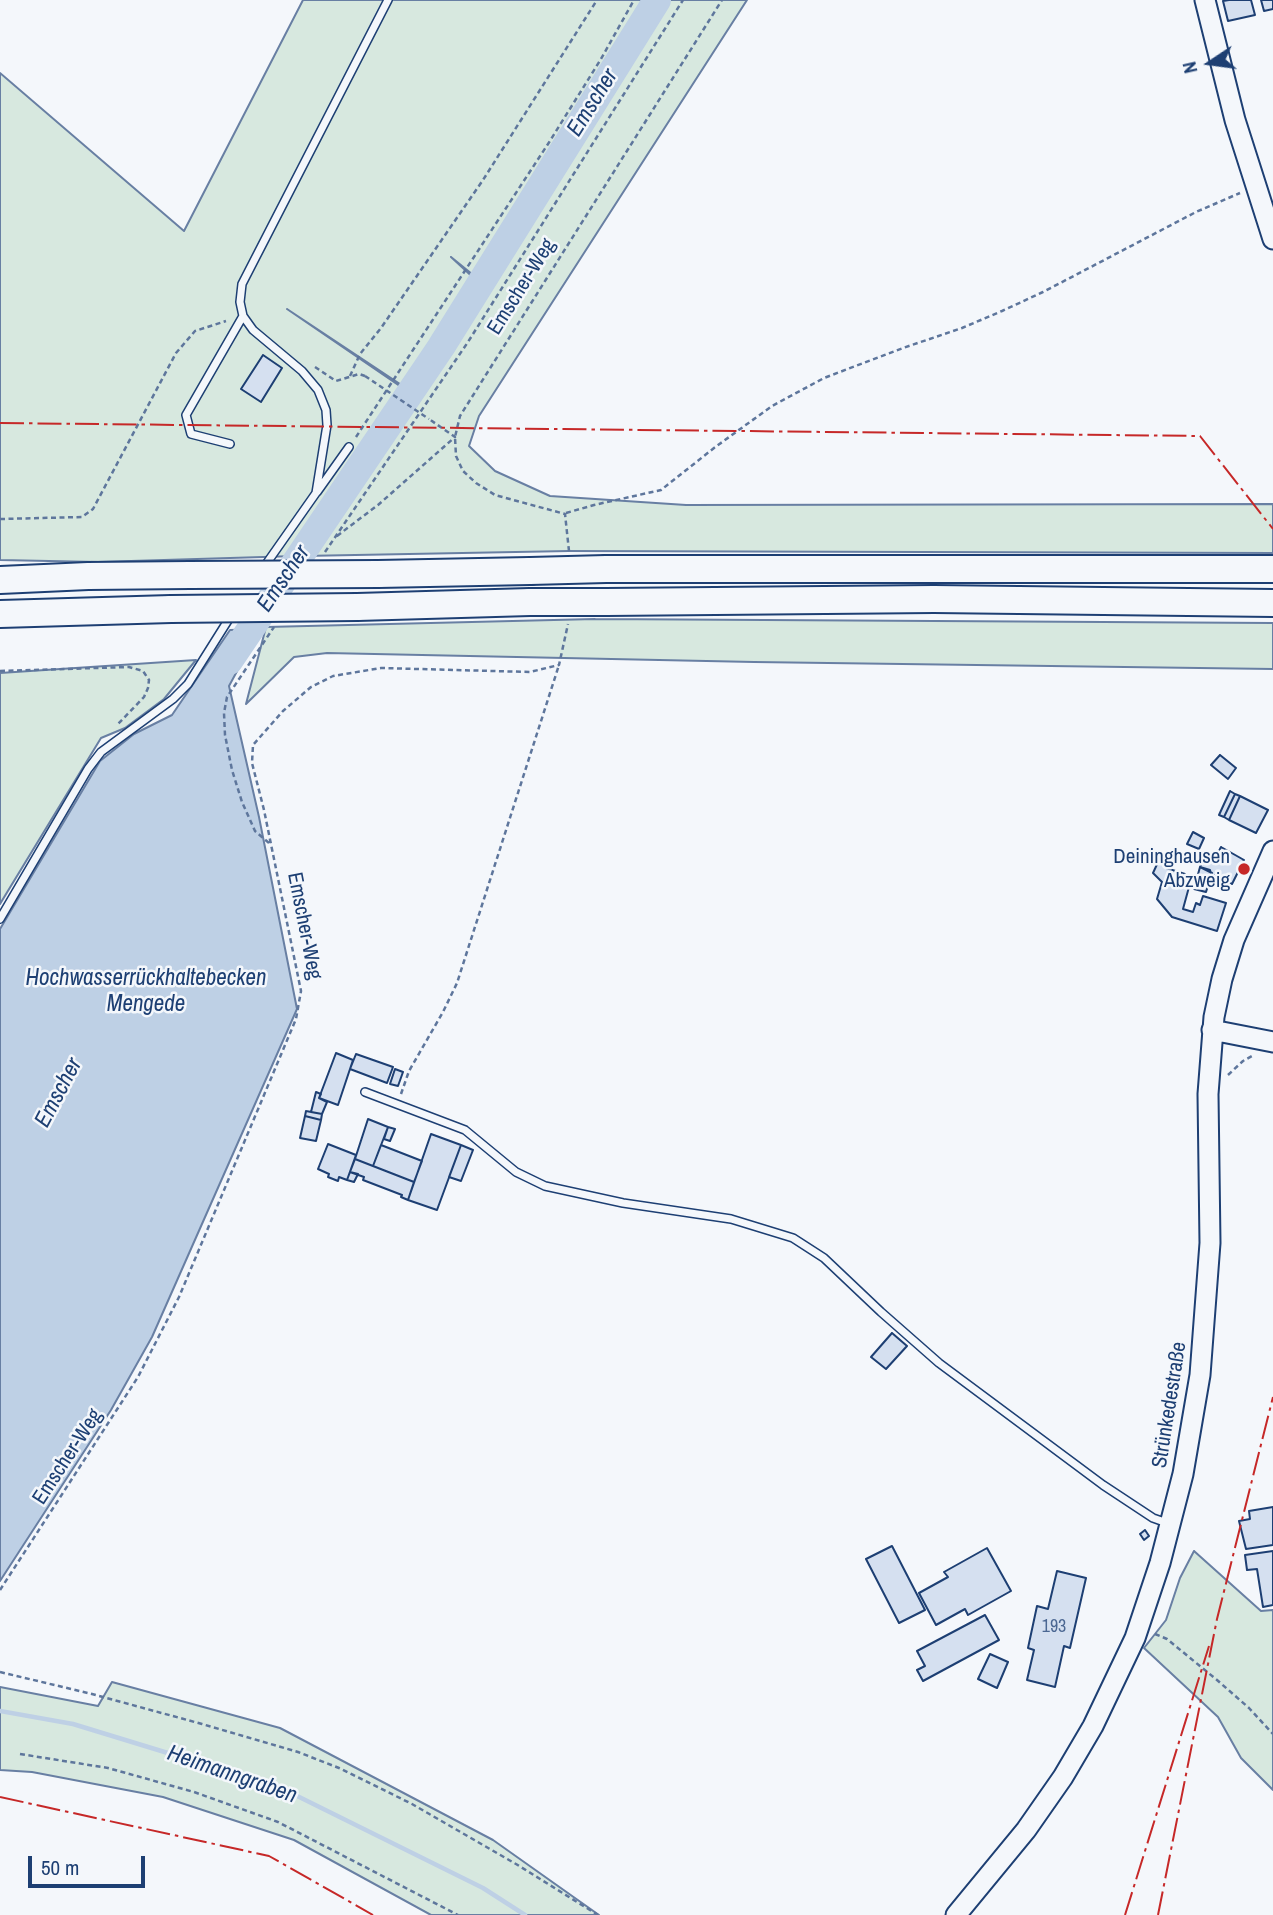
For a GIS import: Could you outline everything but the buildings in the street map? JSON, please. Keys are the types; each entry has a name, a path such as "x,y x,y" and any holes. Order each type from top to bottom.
{"highway":[{"path":"0,580 88,576 606,569 1273,569"},
{"path":"0,614 530,602 947,599 1273,603"}],"main road":[{"path":"1205,0 1220,66 1263,192 1273,239"},
{"name":"Strünkedestraße","path":"956,1915 1026,1830 1063,1777 1093,1726 1124,1665 1139,1627 1171,1524 1183,1474 1200,1375 1210,1243 1208,1094 1212,1030 1222,979 1234,940 1273,851"},
{"path":"1212,1030 1265,1048"}],"lane":[{"path":"316,493 327,425 326,410 318,390 302,371 253,330 243,316 240,302 242,284 388,0"},
{"path":"230,444 191,434 186,415 243,316"},
{"path":"252,585 349,447"},
{"path":"0,919 88,769 101,752 173,699 187,684 245,595"},
{"path":"365,1092 465,1130 516,1172 545,1186 623,1203 731,1219 793,1238 824,1258 939,1363 1103,1485 1153,1518 1171,1524"}],"path":[{"path":"351,376 360,354 381,328 483,180 597,0"},
{"path":"349,447 548,144 634,0"},
{"path":"319,561 468,342 682,0"},
{"name":"Emscher-Weg","path":"455,437 460,415 722,0"},
{"path":"455,437 456,456 463,471 476,483 495,495 565,514 662,490 714,447 772,405 824,377 962,328 1044,292 1196,212 1263,192"},
{"path":"0,519 82,517 93,509 176,353 195,331 243,316"},
{"path":"306,359 336,381 359,374 365,376 455,437"},
{"path":"334,538 378,505 455,437"},
{"path":"565,514 569,551"},
{"path":"271,845 255,831 243,802 229,758 224,713 228,697 281,617"},
{"path":"398,1104 409,1071 457,983 559,665 569,619"},
{"name":"Emscher-Weg","path":"0,1590 138,1377 179,1297 296,1019 301,991 252,763 253,745 283,711 311,687 333,676 381,668 530,672 559,665"},
{"path":"0,671 129,667 143,670 149,680 148,688 144,697 114,730 111,738 113,744"},
{"path":"1227,1076 1243,1061 1265,1048"},
{"path":"1139,1627 1167,1639 1249,1708 1273,1734"},
{"path":"0,1672 202,1724 298,1752 339,1768 412,1804 598,1915"},
{"path":"20,1754 108,1768 194,1792 278,1822 458,1915"}],"shaded area":[{"path":"303,0 747,0 479,416 469,446 495,471 550,496 686,505 1273,504 1273,553 569,551 302,556 389,423 296,556 98,562 0,560 0,73 184,231","holes":["451,257 483,283 410,393 287,309 409,390 478,282"]},
{"path":"595,619 1273,623 1273,669 327,653 294,657 246,704 266,627"},
{"path":"196,660 164,699 125,728 101,738 0,904 0,673"},
{"path":"1194,1551 1261,1611 1273,1610 1273,1790 1241,1758 1218,1717 1144,1648 1166,1620 1180,1578"},
{"path":"112,1682 280,1728 493,1840 599,1915 431,1915 294,1840 163,1797 32,1772 0,1770 0,1687 98,1706"}],"water":[{"name":"Hochwasserrückhaltebecken Mengede","path":"260,629 229,686 259,817 297,1009 152,1337 111,1410 0,1581 0,929 100,761 134,734 172,715 230,630"}],"waterway":[{"name":"Emscher","path":"229,661 441,347 657,0"},
{"name":"Heimanngraben","path":"0,1711 73,1724 279,1787 483,1888 525,1915"}],"power":[{"path":"0,423 1200,436 1273,529"},
{"path":"1158,1915 1217,1619 1273,1397"},
{"path":"1125,1915 1209,1646"},
{"path":"0,1797 269,1856 373,1915"}],"place":[{"name":"Deininghausen Abzweig","path":"1244,869"}]}
